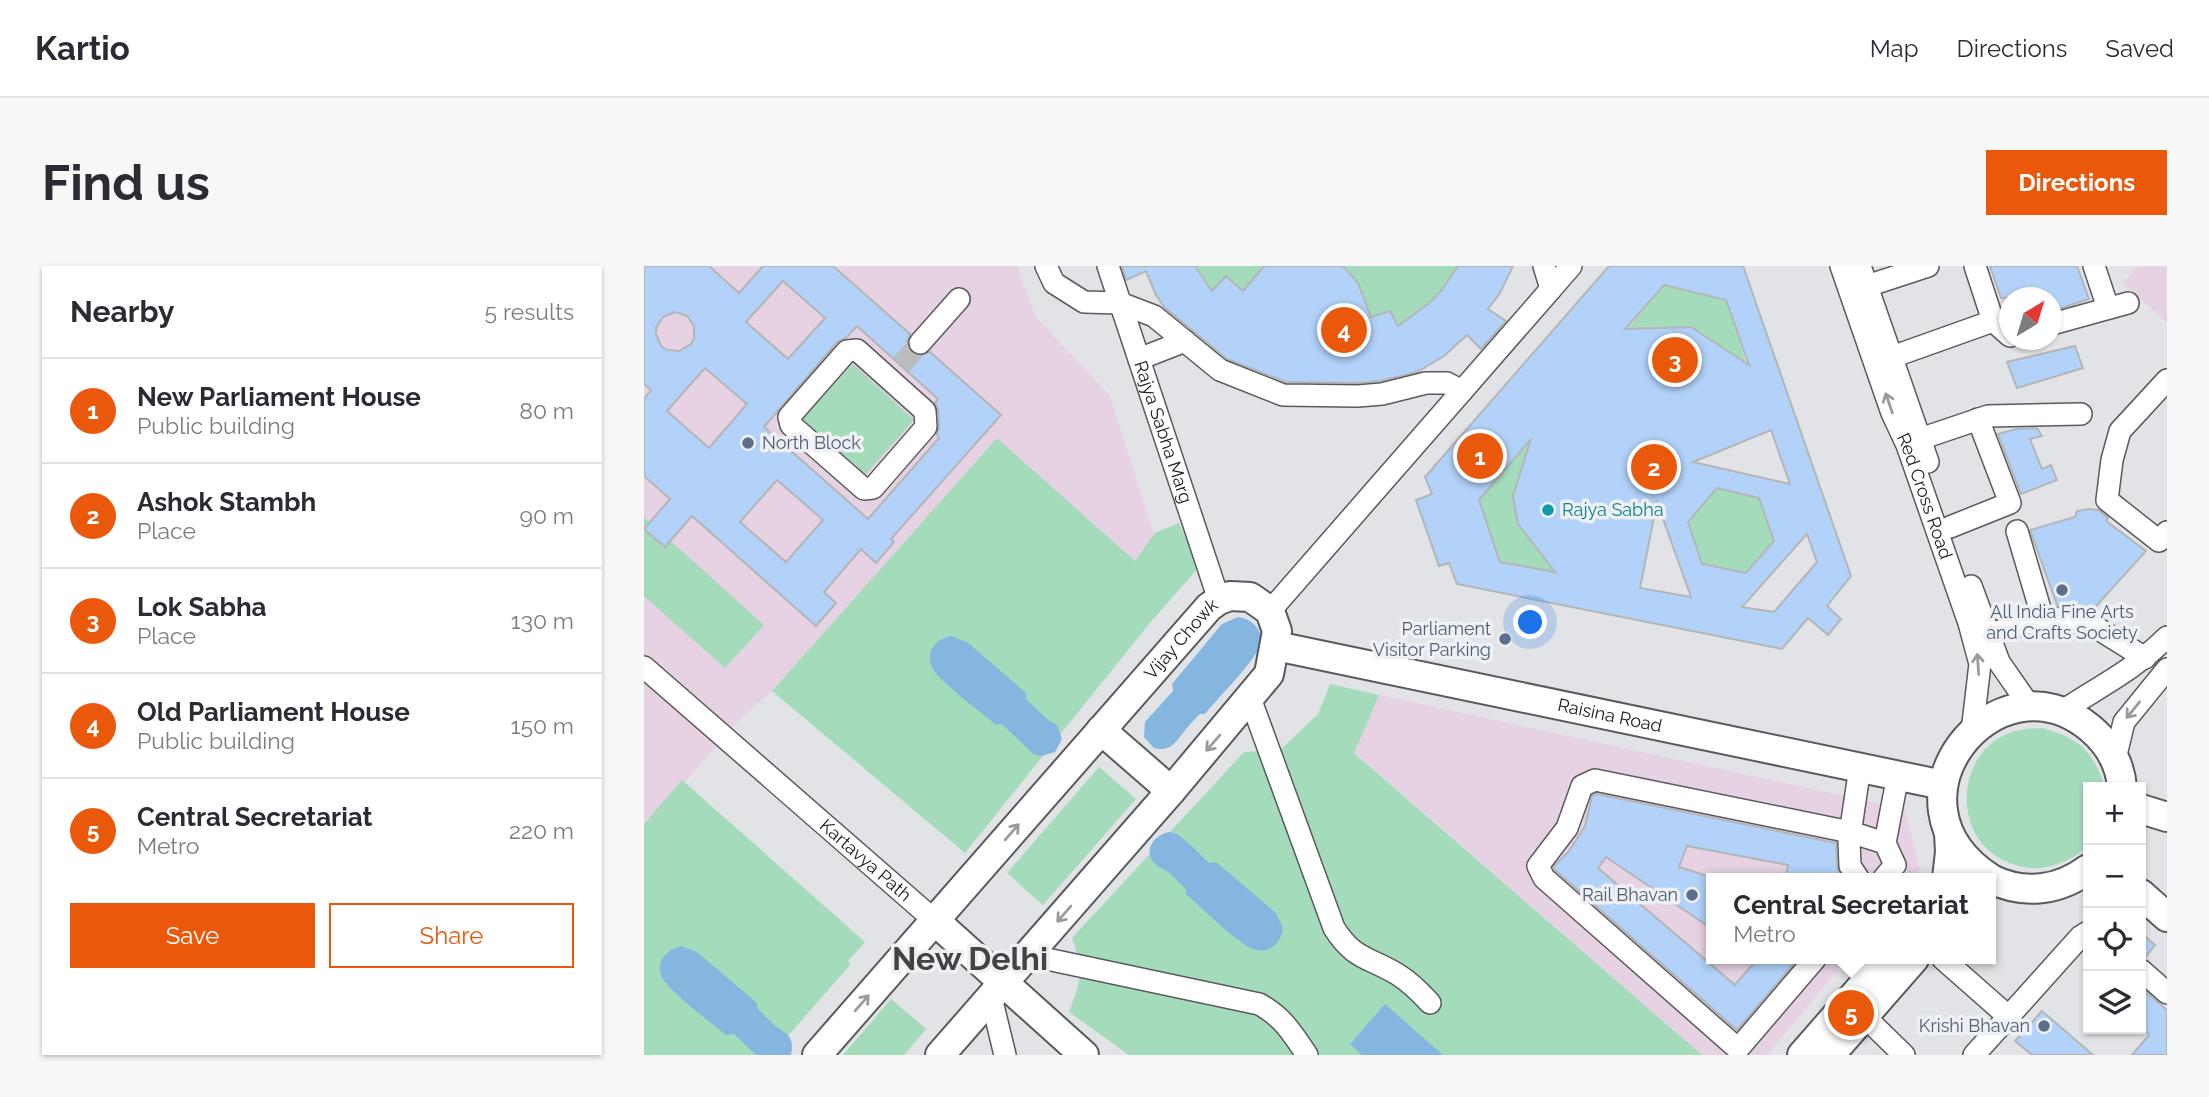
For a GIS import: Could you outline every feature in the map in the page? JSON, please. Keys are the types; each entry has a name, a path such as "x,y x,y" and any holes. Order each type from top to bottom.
{"main road":[{"name":"Vijay Chowk","path":"817,1055 1209,607 1230,596 1250,597 1270,611"},
{"path":"940,1055 1171,791 1269,674 1278,631 1270,611"},
{"name":"Raisina Road","path":"1276,646 1943,785"},
{"path":"1948,873 1950,852 1944,815 1943,785 1953,756 1972,732 1999,714 2031,708 2050,709 2087,725 2108,746 2120,772 2121,782"},
{"path":"1101,730 1171,791"},
{"path":"2146,811 2167,817"},
{"path":"1948,830 1962,855 1981,873"},
{"path":"1996,884 2033,890 2053,888 2083,872"},
{"path":"2146,898 2167,917"},
{"name":"Kartavya Path","path":"934,920 997,990 1084,1055"},
{"path":"1802,1055 1882,964"},
{"path":"1830,1055 1910,964"}],"street":[{"path":"1046,266 1054,284 1084,302 1120,303 1154,316 1220,370 1283,395 1382,394 1426,383 1447,383 1462,391"},
{"name":"Rajya Sabha Marg","path":"1108,266 1219,600"},
{"path":"1544,266 1551,289"},
{"path":"1270,611 1571,266"},
{"name":"Red Cross Road","path":"1841,266 1892,413 1920,483 1978,655 1980,664 1972,732"},
{"path":"1864,276 1928,266"},
{"path":"1975,266 1993,321 1999,326"},
{"path":"2062,321 2118,305 2094,266"},
{"name":"Red Cross Road","path":"1864,276 1999,662 2031,708"},
{"path":"920,343 959,299"},
{"path":"1892,357 1993,321"},
{"path":"1139,359 1185,341"},
{"path":"857,350 894,372 925,411 926,427 873,488 863,489 791,425 789,417 847,351 857,350"},
{"path":"2167,380 2120,431 2112,460 2107,500 2159,541 2167,532"},
{"path":"1920,439 1988,416 2081,414"},
{"path":"1951,527 2010,503 1978,419"},
{"path":"2017,531 2043,619"},
{"path":"1989,634 2049,617 2097,628 2146,659"},
{"path":"2061,712 2146,659 2167,637"},
{"name":"Kartavya Path","path":"644,667 934,920"},
{"path":"2115,759 2124,722 2167,669"},
{"path":"1250,698 1334,928 1342,942 1353,952 1410,982 1430,1003"},
{"path":"1855,873 1850,866 1850,832 1860,767"},
{"path":"1888,873 1895,865 1885,843 1898,775"},
{"path":"1811,964 1741,1052 1544,878 1538,866 1567,828 1582,786 1595,780 1850,832 1885,843"},
{"path":"1984,1052 2010,1018 2083,935"},
{"path":"1028,955 1259,1004 1281,1018 1307,1055"},
{"path":"1949,964 2010,1018"},
{"path":"2142,971 2167,993"},
{"path":"997,990 1005,1055"},
{"path":"1864,1016 1904,1055"}],"shaded area":[{"path":"644,266 1019,266 1019,273 1036,317 1110,396 1154,535 1136,562 996,439 772,691 740,719 644,829"},
{"path":"2138,266 2167,266 2167,323 2123,283"},
{"path":"1379,695 1905,809 1920,870 1918,873 1706,873 1706,964 1843,964 1767,1055 1702,1055 1354,752"}],"green space":[{"path":"1196,266 1264,266 1243,291 1227,276 1212,290"},
{"path":"1343,266 1458,266 1432,300 1398,326 1390,311 1371,317 1358,283"},
{"path":"1664,285 1726,300 1762,411 1721,346 1691,327 1650,328 1589,375"},
{"path":"853,364 914,420 864,476 802,420"},
{"path":"1550,416 1513,496 1518,524 1540,553 1605,580 1500,562 1479,500"},
{"path":"997,438 1135,561 1155,533 1179,523 1199,567 1149,624 965,853 772,691"},
{"path":"1717,488 1759,498 1774,541 1746,573 1702,564 1688,522"},
{"path":"644,517 764,625 725,668 644,596"},
{"path":"1330,684 1379,695 1354,753 1702,1055 1129,1055 1069,1012 1080,975 1072,938 1244,752 1280,750 1318,714"},
{"path":"2042,728 2066,736 2090,755 2103,782 2083,782 2083,850 2059,864 2042,868 2020,866 2005,861 1986,848 1974,831 1968,811 1967,790 1973,769 1983,751 2000,738 2023,729"},
{"path":"1099,767 1136,799 1043,905 1007,873"},
{"path":"682,780 865,942 848,961 851,964 771,1055 644,1055 644,824"},
{"path":"891,999 926,1029 904,1055 843,1055"}],"water":[{"path":"1238,617 1257,627 1261,642 1255,655 1205,714 1200,714 1174,744 1164,749 1154,748 1144,737 1145,722 1173,691 1172,684 1222,624"},
{"path":"951,636 967,642 1026,693 1026,699 1057,725 1062,739 1055,752 1041,756 1033,754 1002,724 996,725 937,675 931,663 931,652 940,640"},
{"path":"1170,832 1186,840 1209,863 1216,862 1276,913 1283,928 1280,939 1273,947 1257,950 1244,944 1186,894 1186,889 1170,874 1155,864 1151,859 1150,848 1155,839"},
{"path":"681,946 697,952 757,1003 757,1008 772,1024 790,1038 791,1055 756,1055 734,1034 726,1035 674,992 663,979 660,968 666,954"},
{"path":"1385,1004 1443,1055 1362,1055 1350,1044"}],"building":[{"name":"North Block","path":"644,266 709,266 739,293 763,266 833,266 910,334 907,341 911,352 918,356 930,352 1001,415 891,539 894,542 876,563 861,549 824,592 836,603 816,626 692,516 665,547 644,529 670,499 644,476 644,399 651,390 644,384","holes":["783,281 825,318 788,359 746,322","675,312 687,316 694,326 694,339 690,345 679,351 667,350 661,346 656,328 663,317","857,326 938,399 935,403 938,410 939,438 868,519 764,427 837,342 846,338","705,368 747,404 709,448 667,411","777,480 823,520 786,562 740,522"]},
{"path":"1122,266 1195,266 1212,291 1226,276 1243,291 1264,266 1343,266 1358,283 1371,317 1390,311 1398,326 1441,291 1458,266 1513,266 1500,293 1488,309 1506,321 1481,349 1467,335 1444,356 1417,372 1358,383 1286,382 1227,359 1164,307 1146,271 1126,280"},
{"path":"1609,266 1743,266 1851,576 1827,606 1841,619 1828,635 1808,618 1782,649 1457,584 1449,563 1439,566 1416,500 1432,494 1425,477","holes":["1664,285 1726,300 1749,365 1691,327 1625,329","1771,430 1790,484 1693,462","1531,439 1513,496 1518,524 1555,572 1500,562 1479,500","1717,488 1759,498 1774,541 1746,573 1702,564 1688,522","1657,502 1691,597 1640,588","1807,534 1817,562 1774,612 1742,607"]},
{"path":"1990,266 2077,266 2089,299 2062,308 2062,287 1999,287 1999,292"},
{"path":"2075,346 2083,368 2017,388 2007,362"},
{"path":"2037,428 2042,436 2030,439 2042,469 2051,465 2057,480 2021,494 1998,434 2016,429"},
{"path":"2099,510 2108,518 2106,521 2146,551 2090,613 2057,605 2030,530 2075,517 2077,511"},
{"path":"1597,794 1836,843 1840,873 1787,873 1788,865 1687,846 1679,867 1706,875 1706,925 1606,857 1598,868 1706,960 1706,964 1710,964 1735,985 1753,964 1794,964 1737,1030 1553,867 1569,851 1585,826 1592,796"},
{"path":"2146,937 2155,945 2146,957"},
{"path":"2146,992 2167,1010 2167,1055 2132,1055 2149,1035 2146,1032"},
{"name":"Krishi Bhavan","path":"2042,1011 2093,1055 2032,1055 2015,1041"}],"tunnel":[{"path":"901,365 920,343"}],"place":[{"name":"Old Parliament House","path":"1344,330"},
{"name":"Lok Sabha","path":"1675,360"},
{"name":"North Block","path":"748,443"},
{"name":"New Parliament House","path":"1480,456"},
{"name":"Ashok Stambh","path":"1654,467"},
{"name":"Rajya Sabha","path":"1548,510"},
{"name":"All India Fine Arts and Crafts Society","path":"2062,590"},
{"name":"Parliament Visitor Parking","path":"1505,639"},
{"name":"Rail Bhavan","path":"1692,895"},
{"name":"Central Secretariat","path":"1851,1013"},
{"name":"Krishi Bhavan","path":"2044,1026"}],"district":[{"name":"New Delhi","path":"970,959"}]}
